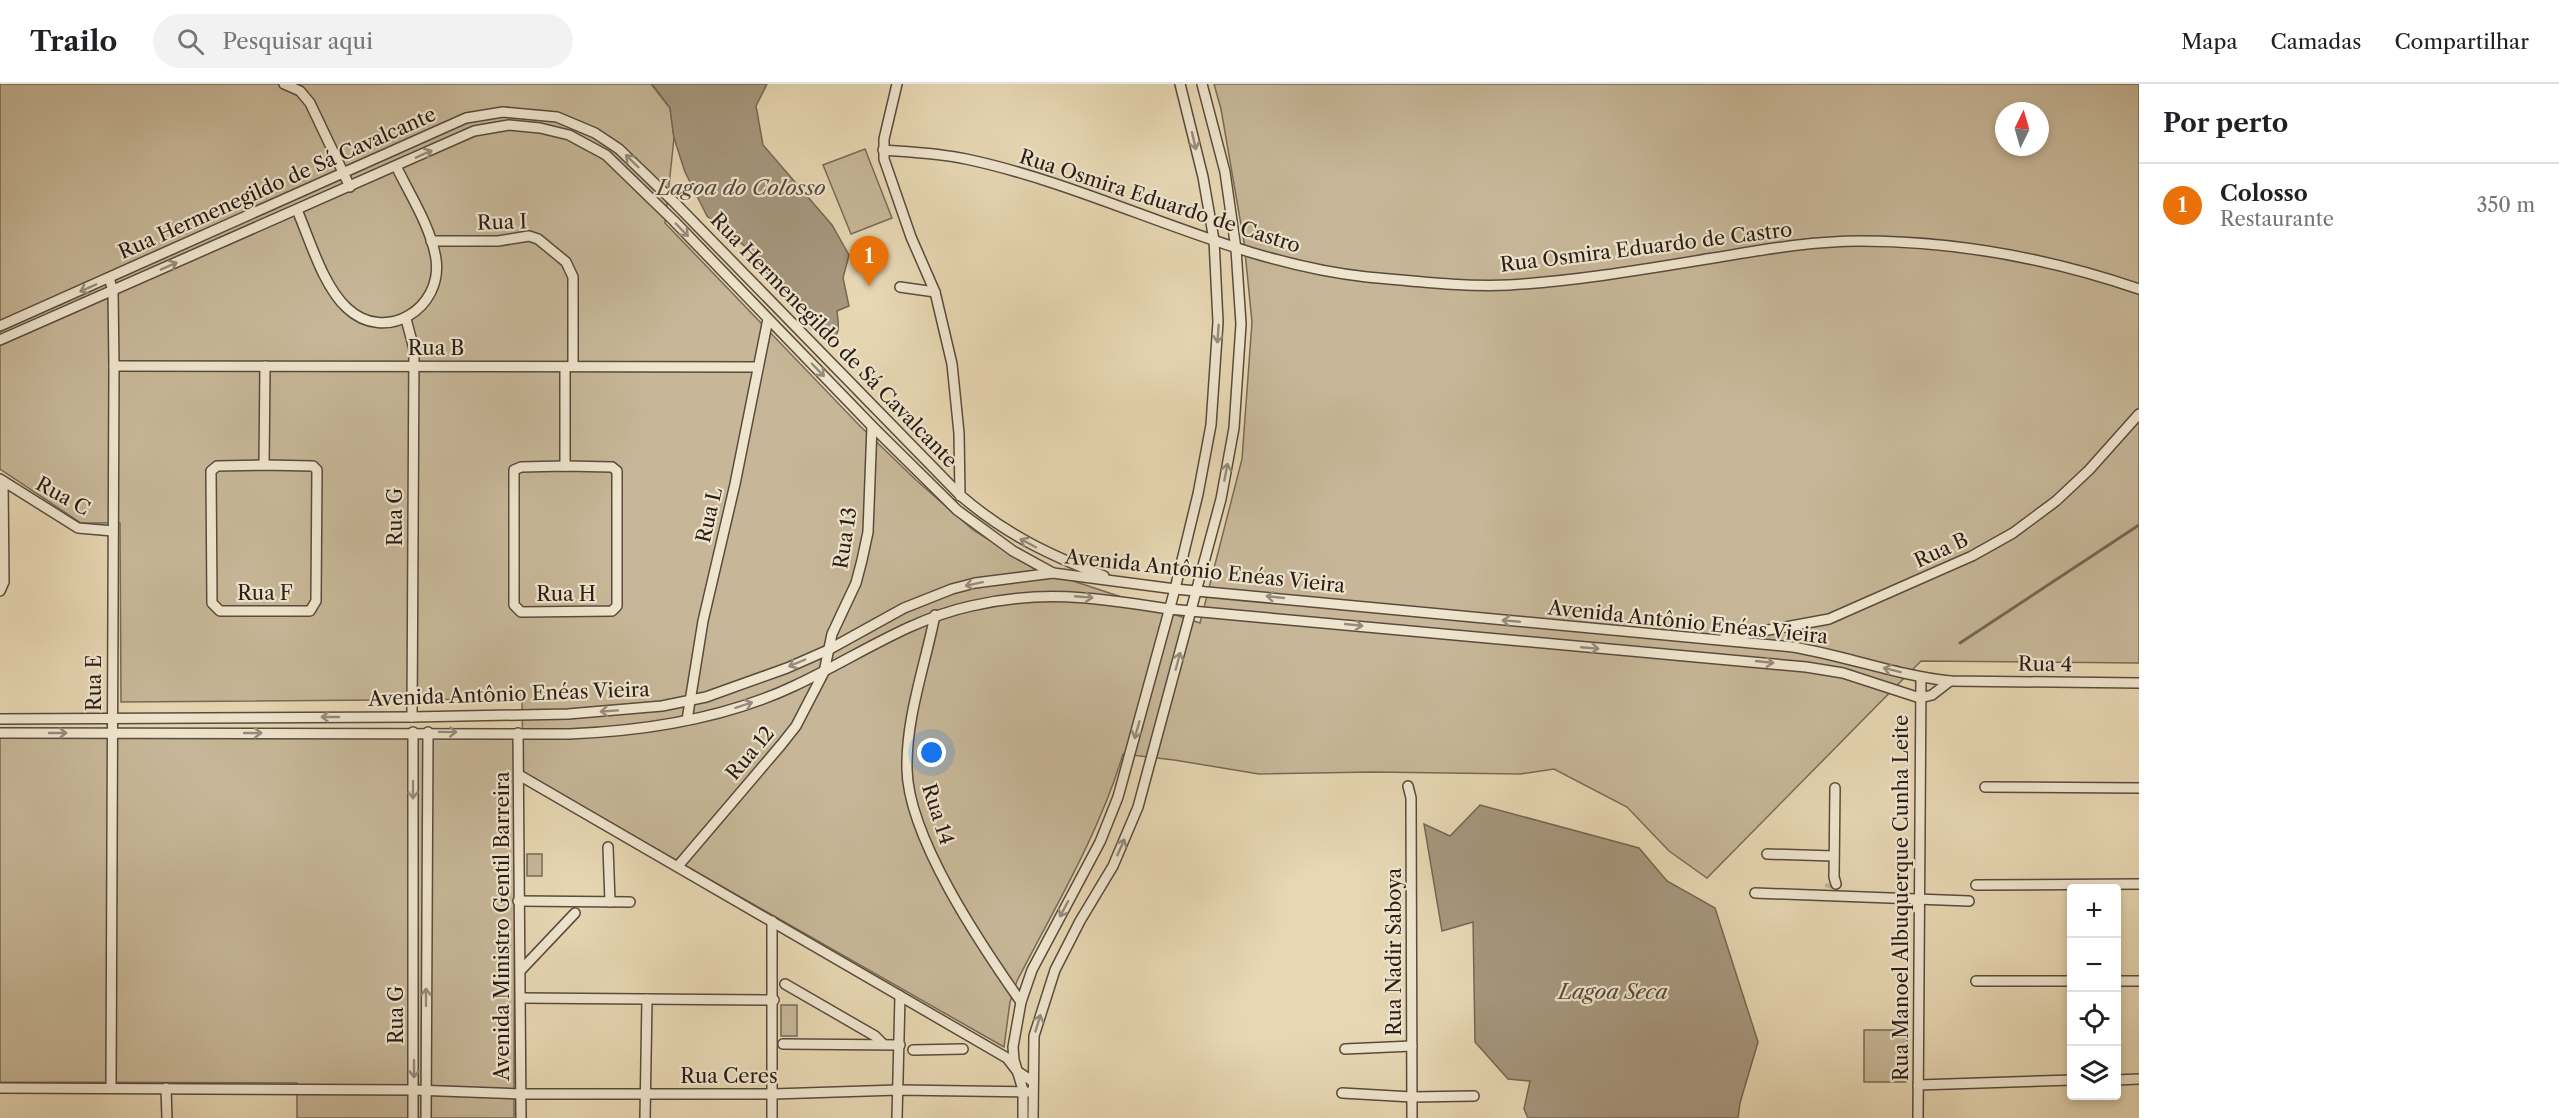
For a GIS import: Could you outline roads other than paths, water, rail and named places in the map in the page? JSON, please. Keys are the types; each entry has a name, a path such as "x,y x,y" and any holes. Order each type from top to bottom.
{"street":[{"path":"284,84 300,91 310,103 350,188"},
{"path":"897,84 890,106 883,150 889,178 935,292 952,364 959,433 960,495 957,510"},
{"path":"1023,1118 1023,1090 1013,1047 1020,1002 1032,970 1100,842 1118,797 1175,589 1198,494 1211,424 1218,322 1214,240 1180,84"},
{"path":"1032,1118 1032,1044 1055,970 1080,921 1113,866 1138,807 1221,499 1234,428 1241,324 1236,249 1225,172 1202,84"},
{"name":"Rua Hermenegildo de Sá Cavalcante","path":"0,326 466,118 487,113 520,112 548,115 567,120 595,133 619,149 674,202 960,495 984,516 1019,539 1055,558 1120,582"},
{"name":"Rua Hermenegildo de Sá Cavalcante","path":"0,340 480,129 519,125 568,135 606,155 674,221 872,426 957,510 1013,552 1053,573"},
{"name":"Rua Osmira Eduardo de Castro","path":"883,150 933,153 969,160 1041,181 1236,249 1302,266 1363,276 1475,285 1508,285 1642,269 1777,248 1858,241 1892,242 2014,257 2073,269 2139,289"},
{"path":"297,210 332,291 347,309 368,320 389,322 406,319 419,307 432,286 436,260 431,241 396,166"},
{"name":"Rua I","path":"431,241 498,241 529,236 538,238 566,262 573,277 569,367"},
{"name":"Rua E","path":"109,278 113,291 114,366 111,1088"},
{"path":"900,287 935,292"},
{"name":"Rua G","path":"406,319 414,343 412,717"},
{"name":"Rua L","path":"687,720 703,621 735,484 768,319"},
{"name":"Rua B","path":"114,366 758,367"},
{"path":"264,465 265,366"},
{"path":"565,466 569,367"},
{"name":"Rua B","path":"1715,639 1789,624 1829,619 1972,556 2013,533 2056,501 2089,470 2139,414"},
{"name":"Rua 13","path":"828,650 831,634 856,583 865,550 868,532 872,426"},
{"name":"Rua F","path":"264,465 313,466 317,470 316,601 310,611 220,611 212,603 211,471 217,466 264,465"},
{"name":"Rua H","path":"565,466 612,467 617,471 617,606 609,612 521,612 514,605 514,470 521,467 565,466"},
{"path":"0,591 4,582 2,480"},
{"name":"Rua C","path":"2,480 78,528 113,531"},
{"name":"Avenida Antônio Enéas Vieira","path":"0,719 568,714 690,701 757,679 828,650 925,598 975,583 1053,573 1175,589 1715,639 1816,651 1921,678 1950,681"},
{"name":"Avenida Antônio Enéas Vieira","path":"0,733 595,733 687,720 729,710 777,694 935,615 980,604 1046,594 1096,598 1169,609 1191,609 1806,667 1843,673 1920,698"},
{"name":"Rua 14","path":"935,615 908,748 909,789 921,830 934,860 1020,1002"},
{"name":"Rua 12","path":"678,866 796,726 824,672 828,650"},
{"name":"Rua Manoel Albuquerque Cunha Leite","path":"1918,1118 1921,678"},
{"path":"1920,698 1938,691 1950,681"},
{"name":"Rua 4","path":"1950,681 2139,683"},
{"name":"Rua G","path":"413,732 413,1118"},
{"name":"Rua G","path":"426,1118 428,732"},
{"name":"Avenida Ministro Gentil Barreira","path":"518,733 518,901 522,998 520,1118"},
{"path":"519,775 1007,1058 1017,1071 1032,1081"},
{"name":"Rua Nadir Saboya","path":"1408,786 1411,798 1412,1118"},
{"path":"1985,787 2139,788"},
{"path":"1833,887 1835,788"},
{"path":"609,847 610,902"},
{"path":"1767,854 1834,855"},
{"path":"1976,885 2139,884"},
{"path":"1755,893 1833,887 1919,899 1969,901"},
{"path":"518,901 630,902"},
{"path":"521,970 575,913"},
{"path":"772,921 774,1000 772,1118"},
{"path":"1976,981 2067,981"},
{"path":"2121,981 2139,981"},
{"path":"785,984 875,1036 884,1044"},
{"path":"897,1118 898,1090 905,1048 900,996"},
{"path":"522,998 774,1000"},
{"path":"645,1118 647,999"},
{"path":"783,1044 884,1044 905,1048 963,1049"},
{"path":"1345,1049 1412,1046"},
{"path":"2121,1080 2139,1079"},
{"path":"1918,1085 2067,1080"},
{"name":"Rua Ceres","path":"0,1088 426,1090 521,1094 773,1094 898,1090 1023,1090 1032,1094"},
{"path":"166,1088 167,1118"},
{"path":"1342,1093 1412,1097 1474,1096"}],"water":[{"name":"Lagoa do Colosso","path":"652,84 767,84 756,106 763,145 832,225 849,255 843,278 849,306 837,311 838,332 833,338 829,340 811,329 787,300 781,283 763,270 747,248 707,216 685,172 674,138 670,108"},
{"name":"Lagoa Seca","path":"1480,805 1639,848 1667,881 1715,908 1758,1042 1740,1103 1738,1118 1528,1118 1524,1109 1530,1081 1508,1079 1475,1042 1473,922 1442,931 1424,824 1450,836"}],"waterway":[{"path":"1960,643 2139,525"}],"tunnel":[{"path":"1829,888 1830,884"}],"place":[{"name":"Colosso","path":"869,286"}]}
